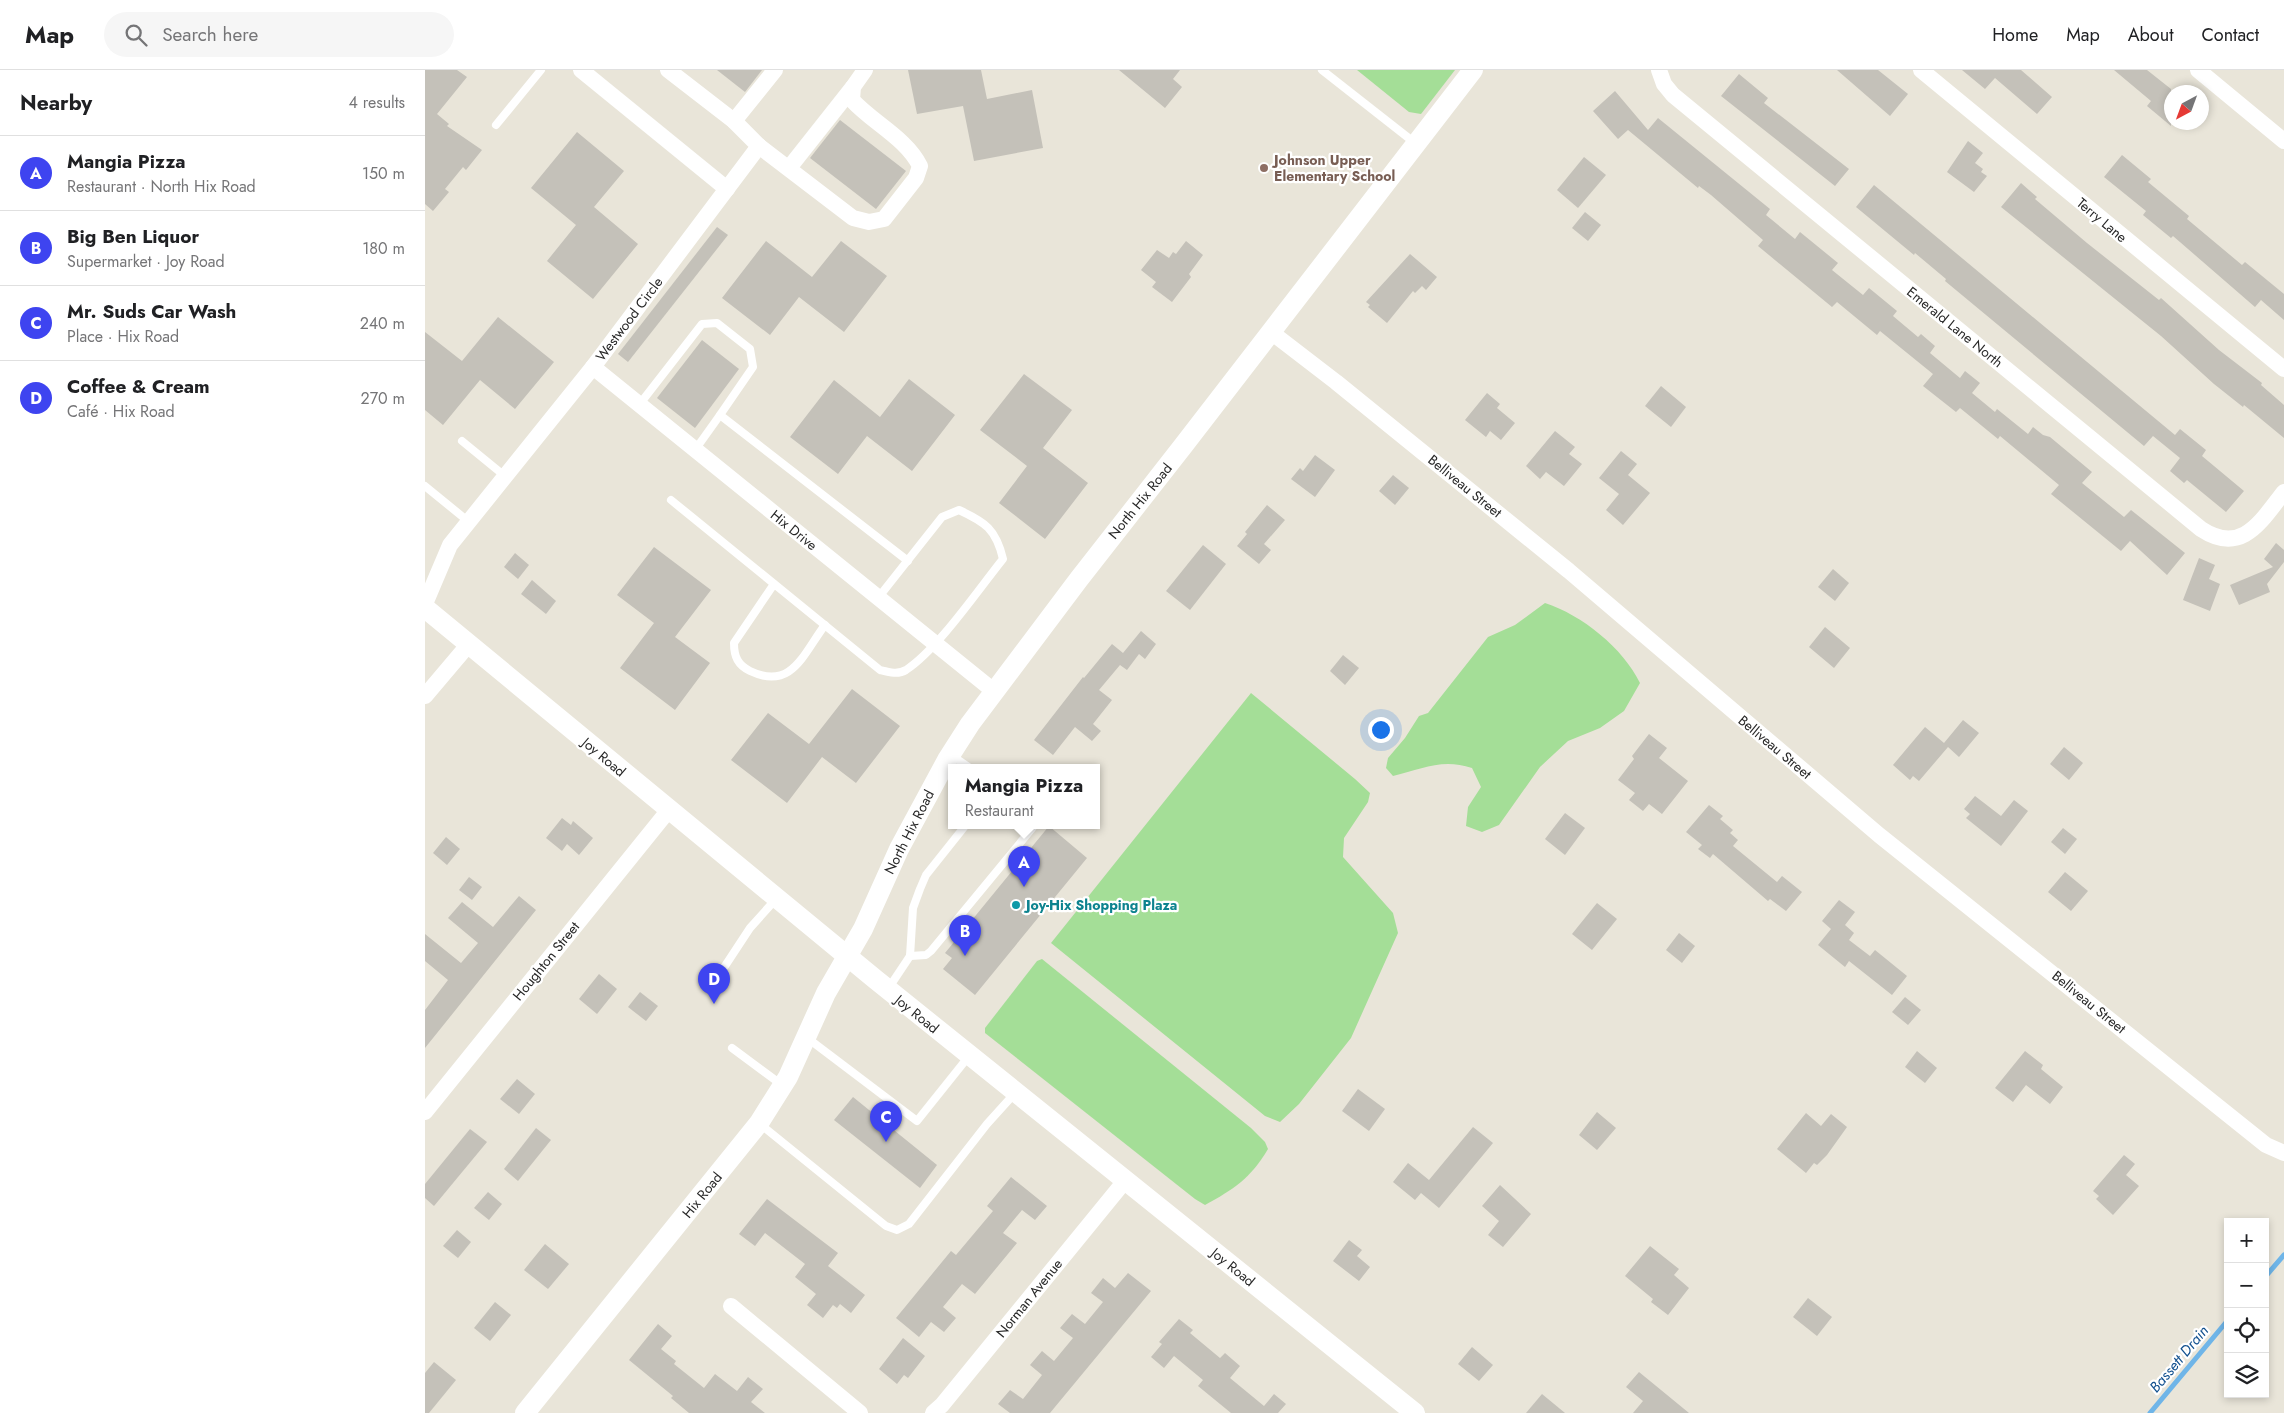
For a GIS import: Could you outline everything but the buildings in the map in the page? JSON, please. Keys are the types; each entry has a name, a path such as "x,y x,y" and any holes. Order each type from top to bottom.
{"street":[{"path":"581,70 727,189"},
{"path":"668,70 734,121 759,146 853,218 869,222 884,219 916,178 919,166 913,153 863,112 852,100 853,87"},
{"path":"734,121 775,70"},
{"path":"789,168 865,70"},
{"name":"North Hix Road","path":"847,956 863,929 899,849 951,755 995,692 1079,578 1473,70"},
{"name":"Emerald Lane North","path":"1659,70 1663,84 1673,95 2201,529 2220,538 2245,535 2253,531 2284,492"},
{"name":"Terry Lane","path":"1921,70 2284,369"},
{"path":"2198,70 2284,141"},
{"name":"Westwood Circle","path":"425,604 450,545 593,367 759,146"},
{"name":"Belliveau Street","path":"1271,332 1336,382 1569,571 1879,835 2266,1145 2284,1153"},
{"name":"Hix Drive","path":"593,367 995,692"},
{"name":"Joy Road","path":"425,608 668,811 969,1056 1124,1182 1415,1413"},
{"path":"425,696 469,644"},
{"name":"Houghton Street","path":"425,1112 668,811"},
{"name":"Hix Road","path":"525,1413 759,1123 782,1085 847,956"},
{"name":"Norman Avenue","path":"933,1413 943,1405 1124,1182"},
{"path":"731,1306 861,1413"}],"lane":[{"path":"496,125 541,70"},
{"path":"1322,70 1416,144"},
{"path":"639,405 701,324 717,323 750,349 753,367 695,450"},
{"path":"720,415 908,561"},
{"path":"462,441 506,477"},
{"path":"425,486 469,522"},
{"path":"671,500 880,670 893,673 905,671 934,643 1003,559 999,540 984,522 959,510 942,518 879,598"},
{"path":"774,584 734,643 733,653 739,663 765,677 779,678 790,673 825,625"},
{"path":"951,755 964,764"},
{"path":"888,990 910,956 913,908 919,889 927,875 963,829"},
{"path":"910,956 926,955 931,950 1032,829"},
{"path":"725,966 750,928 777,898"},
{"path":"806,1037 917,1121 969,1056"},
{"path":"732,1048 782,1085"},
{"path":"759,1123 886,1226 897,1230 909,1224 987,1124 1015,1093"}],"green space":[{"path":"1357,70 1455,70 1421,114 1409,112"},
{"path":"1545,603 1559,608 1600,634 1623,657 1640,683 1624,711 1600,728 1568,741 1540,767 1499,825 1482,832 1466,826 1468,807 1481,787 1472,768 1461,765 1441,764 1393,776 1386,768 1388,758 1405,738 1419,716 1428,713 1488,637 1515,625"},
{"path":"1251,693 1370,793 1368,802 1344,838 1343,857 1393,913 1398,933 1351,1038 1299,1104 1280,1122 1265,1116 1051,943"},
{"path":"1042,959 1251,1128 1265,1142 1268,1149 1262,1159 1241,1182 1205,1205 985,1033 985,1028 1037,961"}],"waterway":[{"name":"Bassett Drain","path":"2269,1272 2284,1255"},
{"name":"Bassett Drain","path":"2150,1413 2224,1325"}],"place":[{"name":"Johnson Upper Elementary School","path":"1264,168"},
{"name":"Mangia Pizza","path":"1024,887"},
{"name":"Joy-Hix Shopping Plaza","path":"1016,905"},
{"name":"Big Ben Liquor","path":"965,956"},
{"name":"Coffee & Cream","path":"714,1004"},
{"name":"Mr. Suds Car Wash","path":"886,1142"}]}
